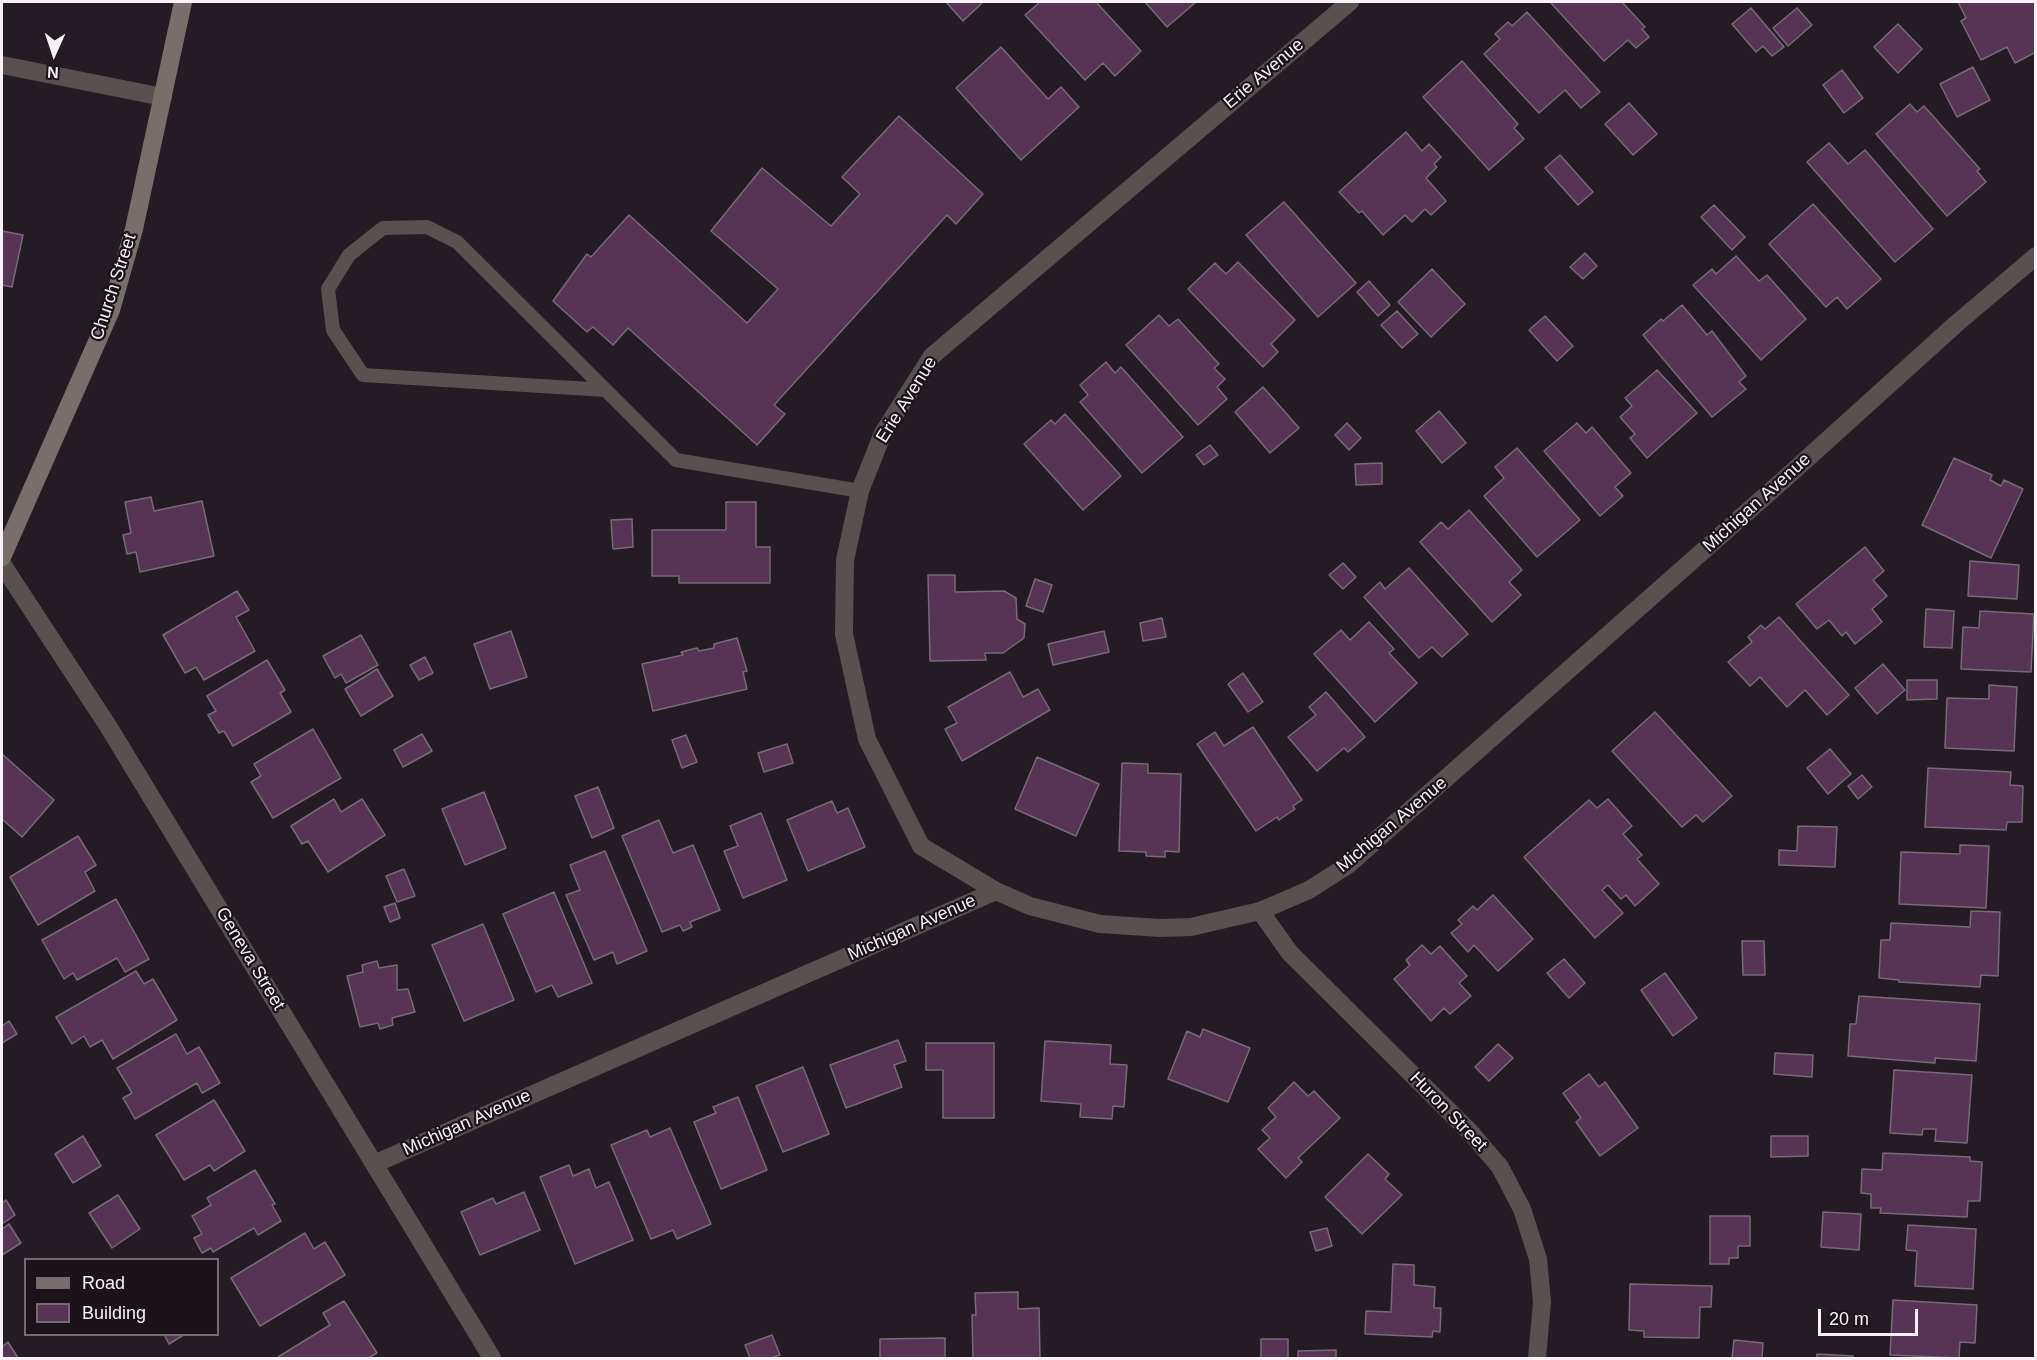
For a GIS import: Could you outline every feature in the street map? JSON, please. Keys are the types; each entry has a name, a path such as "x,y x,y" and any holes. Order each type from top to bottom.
{"main road":[{"name":"Church Street","path":"2,557 111,310 134,229 183,2"}],"street":[{"name":"Erie Avenue","path":"996,891 921,846 867,739 844,634 845,560 860,490 883,433 932,356 1350,2"},
{"path":"2,65 163,97"},
{"name":"Michigan Avenue","path":"374,1164 996,891 1030,906 1100,924 1191,927 1260,911 1309,890 1348,865 1956,324 2036,256"},
{"name":"Geneva Street","path":"2,564 108,726 492,1359"},
{"name":"Huron Street","path":"1260,911 1290,953 1471,1133 1500,1167 1522,1209 1538,1259 1542,1302 1537,1359"}],"lane":[{"path":"606,390 363,375 333,330 328,289 349,255 383,228 427,227 457,242 606,390 676,460 860,490"}],"building":[{"path":"946,2 981,2 982,3 963,21"},
{"path":"1040,2 1096,2 1141,51 1115,76 1103,63 1085,80 1025,15"},
{"path":"1145,2 1196,2 1167,27"},
{"path":"1550,2 1622,2 1645,27 1642,29 1649,37 1636,48 1628,40 1604,61"},
{"path":"1958,2 2036,2 2036,52 2015,63 2007,47 1981,60 1961,21 1966,18"},
{"path":"1751,8 1784,47 1772,56 1763,46 1756,52 1732,24"},
{"path":"1797,8 1812,25 1788,46 1773,28"},
{"path":"1527,12 1600,92 1581,108 1565,90 1539,113 1484,54 1500,39 1495,34 1508,22 1512,26"},
{"path":"1898,24 1922,49 1898,73 1874,47"},
{"path":"1001,47 1048,99 1061,87 1079,107 1021,160 956,88"},
{"path":"1462,61 1518,124 1514,128 1524,139 1489,170 1423,97"},
{"path":"1973,67 1990,100 1957,117 1940,84"},
{"path":"1842,70 1863,98 1844,113 1823,85"},
{"path":"1629,103 1657,134 1633,155 1605,124"},
{"path":"1910,104 1917,112 1924,106 1980,169 1977,171 1986,182 1947,216 1876,134"},
{"path":"899,116 983,194 956,224 947,215 774,405 785,414 757,445 628,328 613,345 593,327 587,332 553,301 587,254 591,257 629,215 747,323 778,289 711,231 762,168 831,226 860,194 842,177"},
{"path":"1406,132 1422,151 1429,144 1441,157 1434,164 1437,167 1426,178 1446,201 1431,215 1425,209 1412,222 1405,215 1383,235 1362,211 1359,213 1339,192"},
{"path":"1829,143 1848,164 1865,150 1933,229 1895,262 1807,162"},
{"path":"1560,155 1593,192 1578,205 1545,168"},
{"path":"1284,202 1356,283 1318,317 1246,235"},
{"path":"1813,204 1881,279 1847,309 1837,297 1826,307 1769,244"},
{"path":"1714,205 1745,237 1732,250 1701,217"},
{"path":"2,231 23,235 12,287 2,285"},
{"path":"1585,253 1597,266 1583,279 1570,267"},
{"path":"1736,256 1759,281 1767,275 1806,319 1761,360 1693,285 1712,269 1716,274"},
{"path":"1238,262 1295,320 1271,344 1278,352 1263,367 1188,289 1215,263 1226,274"},
{"path":"1432,269 1465,304 1431,337 1398,302"},
{"path":"1369,281 1390,305 1378,316 1357,292"},
{"path":"1682,305 1707,335 1712,331 1746,376 1739,382 1746,389 1712,417 1643,335"},
{"path":"1397,311 1418,334 1402,348 1381,325"},
{"path":"1159,315 1169,326 1178,319 1219,364 1214,368 1225,379 1217,387 1227,399 1198,425 1126,345"},
{"path":"1545,316 1573,346 1557,361 1529,330"},
{"path":"1106,362 1115,373 1121,367 1183,437 1142,473 1080,402 1088,395 1080,385"},
{"path":"1657,370 1697,413 1647,458 1630,438 1635,434 1620,417 1632,406 1625,398"},
{"path":"1263,387 1299,428 1270,453 1235,412"},
{"path":"1439,411 1466,443 1442,463 1416,431"},
{"path":"1065,414 1121,476 1083,510 1024,444 1051,420 1055,424"},
{"path":"1347,423 1361,438 1349,450 1335,435"},
{"path":"1577,423 1586,433 1592,427 1631,473 1615,487 1623,496 1600,516 1544,451"},
{"path":"1210,445 1218,455 1204,465 1196,455"},
{"path":"1517,448 1580,520 1537,557 1484,496 1504,478 1495,467"},
{"path":"1954,458 1992,475 1990,480 2001,486 2004,480 2023,489 1991,558 1922,525"},
{"path":"1382,463 1382,484 1356,485 1355,464"},
{"path":"151,497 154,511 202,501 214,556 140,572 136,552 127,554 123,535 131,533 125,502"},
{"path":"726,502 756,502 756,547 770,547 770,583 679,583 679,576 652,576 652,530 726,530"},
{"path":"1469,510 1522,570 1509,582 1521,595 1492,622 1420,542 1441,522 1448,529"},
{"path":"632,519 633,547 613,549 611,520"},
{"path":"1865,547 1884,571 1873,580 1887,596 1872,609 1882,622 1855,644 1846,632 1842,636 1829,620 1817,629 1796,604"},
{"path":"1970,561 2019,565 2017,599 1968,596"},
{"path":"1343,563 1356,577 1343,589 1329,575"},
{"path":"1409,568 1468,634 1442,657 1432,647 1419,658 1364,597 1380,582 1385,589"},
{"path":"928,575 955,575 955,592 1004,591 1016,598 1017,619 1025,624 1024,638 1003,653 985,653 986,660 930,661"},
{"path":"1035,579 1052,585 1043,612 1026,606"},
{"path":"237,591 249,610 236,617 255,651 204,680 196,667 185,673 163,635"},
{"path":"1926,609 1954,611 1952,648 1924,647"},
{"path":"1980,611 2034,614 2031,672 1961,669 1963,627 1979,628"},
{"path":"1779,617 1849,695 1827,715 1805,690 1787,707 1760,677 1750,686 1728,662 1752,642 1748,637 1761,625 1765,629"},
{"path":"1162,618 1166,637 1143,641 1140,623"},
{"path":"1369,622 1394,649 1389,653 1417,683 1375,722 1314,654 1341,630 1350,640"},
{"path":"511,631 527,677 490,689 474,644"},
{"path":"1104,631 1109,652 1053,665 1048,644"},
{"path":"361,635 378,665 346,683 341,674 335,678 323,656"},
{"path":"737,638 747,671 743,672 747,689 653,711 642,664 683,655 681,652 697,648 699,651 714,648 714,644"},
{"path":"425,657 433,673 419,680 410,665"},
{"path":"267,660 285,690 280,693 291,712 233,746 224,731 219,733 208,715 216,711 207,696"},
{"path":"1883,664 1905,690 1877,714 1855,688"},
{"path":"377,669 393,696 361,716 345,689"},
{"path":"1010,672 1023,697 1038,689 1050,710 962,761 945,729 957,723 948,707"},
{"path":"1243,673 1263,702 1248,712 1228,684"},
{"path":"1907,680 1937,680 1937,699 1907,700"},
{"path":"1989,685 2017,687 2014,751 1945,748 1947,698 1989,699"},
{"path":"1326,692 1365,737 1348,752 1344,748 1317,771 1288,737 1316,715 1309,707"},
{"path":"1655,712 1732,796 1703,822 1696,815 1682,827 1612,751"},
{"path":"1253,727 1302,800 1293,806 1295,809 1279,820 1277,817 1256,831 1197,744 1215,732 1224,746"},
{"path":"313,729 341,778 273,818 251,782 261,776 254,764"},
{"path":"422,734 432,751 403,767 394,750"},
{"path":"686,735 697,762 682,768 672,740"},
{"path":"787,744 793,763 764,772 758,753"},
{"path":"1830,749 1851,774 1828,794 1807,768"},
{"path":"2,754 54,800 22,837 2,819"},
{"path":"1037,757 1099,784 1076,836 1015,809"},
{"path":"1122,763 1148,764 1148,773 1181,774 1179,852 1165,851 1165,857 1146,856 1146,852 1119,851"},
{"path":"1928,768 2011,772 2010,785 2023,786 2022,822 2007,822 2006,830 1925,827"},
{"path":"1862,775 1872,787 1858,799 1848,786"},
{"path":"598,787 614,828 592,838 575,796"},
{"path":"484,792 506,848 465,865 442,809"},
{"path":"334,799 341,812 362,799 385,835 328,872 308,841 302,844 291,826"},
{"path":"1608,799 1632,826 1623,834 1642,855 1637,859 1659,884 1635,906 1626,895 1621,899 1608,885 1602,890 1623,913 1595,938 1524,857 1589,800 1597,808"},
{"path":"832,801 837,813 848,808 865,847 808,871 787,820"},
{"path":"761,813 787,880 743,898 724,851 738,846 730,826"},
{"path":"659,820 673,853 693,845 720,910 690,922 692,927 683,931 680,925 662,932 622,836"},
{"path":"1798,826 1837,827 1835,867 1779,865 1779,850 1797,851"},
{"path":"78,836 96,865 85,872 95,891 38,925 10,877"},
{"path":"1960,845 1989,846 1986,908 1899,904 1901,852 1960,854"},
{"path":"605,851 647,951 617,964 613,952 594,960 566,895 580,890 570,865"},
{"path":"404,869 415,896 397,902 386,876"},
{"path":"554,892 592,983 558,997 552,985 536,992 503,914"},
{"path":"1493,895 1533,939 1498,971 1474,945 1468,952 1451,933 1462,924 1458,920 1473,906 1477,910"},
{"path":"116,899 149,959 125,972 117,958 77,980 73,973 64,979 42,940"},
{"path":"395,903 400,918 390,922 384,907"},
{"path":"1971,911 2000,912 1998,976 1981,975 1980,987 1899,982 1899,980 1879,978 1881,940 1890,940 1891,923 1970,927"},
{"path":"483,924 514,1000 464,1021 432,945"},
{"path":"1742,941 1764,941 1765,975 1743,975"},
{"path":"1422,945 1431,954 1440,946 1467,976 1459,983 1471,996 1450,1014 1444,1008 1431,1021 1394,979 1410,965 1406,960"},
{"path":"1564,959 1585,983 1569,998 1547,973"},
{"path":"377,961 379,968 397,965 397,990 408,989 415,1012 392,1018 393,1025 380,1029 378,1023 360,1027 347,976 363,972 362,965"},
{"path":"136,971 144,984 153,979 177,1020 113,1059 102,1040 90,1047 84,1036 72,1044 56,1017"},
{"path":"1665,973 1697,1018 1673,1036 1641,990"},
{"path":"1859,996 1980,1004 1976,1061 1935,1058 1935,1063 1848,1056 1850,1024 1856,1024"},
{"path":"9,1021 17,1034 2,1043 2,1026"},
{"path":"1203,1029 1250,1048 1228,1102 1168,1079 1187,1031 1200,1037"},
{"path":"176,1034 187,1054 199,1047 220,1083 202,1093 197,1083 135,1119 123,1098 132,1093 117,1068"},
{"path":"898,1040 906,1061 894,1065 902,1087 846,1108 830,1065"},
{"path":"1045,1041 1111,1045 1110,1064 1127,1065 1124,1107 1113,1106 1112,1119 1080,1117 1081,1104 1041,1101"},
{"path":"926,1043 994,1043 994,1118 943,1118 943,1070 926,1070"},
{"path":"1498,1044 1513,1058 1489,1081 1475,1067"},
{"path":"1775,1053 1813,1055 1812,1077 1774,1074"},
{"path":"803,1067 829,1134 783,1152 756,1086"},
{"path":"1894,1070 1972,1075 1967,1143 1935,1141 1936,1129 1923,1129 1922,1135 1890,1133"},
{"path":"1589,1074 1599,1087 1605,1082 1638,1128 1600,1156 1576,1122 1581,1118 1563,1093"},
{"path":"1294,1082 1308,1096 1314,1091 1340,1118 1298,1158 1302,1162 1286,1178 1258,1149 1270,1138 1262,1130 1276,1117 1268,1108"},
{"path":"738,1097 767,1170 721,1189 694,1122 716,1113 713,1107"},
{"path":"214,1100 245,1151 214,1171 210,1165 184,1180 156,1135"},
{"path":"670,1128 711,1224 677,1239 673,1230 651,1239 611,1145 647,1130 650,1137"},
{"path":"83,1136 101,1166 73,1183 55,1154"},
{"path":"1771,1136 1808,1136 1808,1156 1771,1157"},
{"path":"1883,1153 1970,1157 1970,1161 1982,1162 1980,1201 1968,1201 1967,1217 1880,1213 1881,1208 1871,1208 1871,1194 1861,1193 1862,1169 1882,1170"},
{"path":"1368,1154 1389,1174 1385,1179 1402,1195 1362,1234 1325,1197"},
{"path":"569,1165 573,1176 589,1169 596,1188 609,1182 633,1240 575,1264 540,1177"},
{"path":"255,1170 275,1204 272,1205 281,1221 258,1235 254,1228 213,1252 211,1248 202,1253 194,1238 202,1234 192,1216 211,1205 207,1198"},
{"path":"524,1192 540,1230 480,1255 461,1212 493,1198 496,1204"},
{"path":"118,1195 140,1229 112,1248 89,1213"},
{"path":"6,1200 15,1215 2,1224 2,1203"},
{"path":"1823,1212 1861,1214 1859,1250 1821,1247"},
{"path":"1710,1216 1750,1216 1750,1246 1738,1246 1738,1258 1729,1258 1729,1264 1710,1264"},
{"path":"9,1224 21,1243 2,1255 2,1229"},
{"path":"1908,1225 1976,1229 1973,1289 1915,1286 1917,1251 1906,1250"},
{"path":"1327,1228 1332,1246 1316,1251 1310,1232"},
{"path":"305,1233 314,1249 325,1242 345,1275 260,1326 231,1278"},
{"path":"1393,1264 1414,1265 1414,1285 1435,1287 1434,1308 1441,1308 1440,1332 1433,1331 1432,1337 1365,1334 1366,1311 1391,1312"},
{"path":"1630,1284 1712,1286 1711,1307 1700,1307 1699,1338 1644,1337 1644,1331 1629,1330"},
{"path":"1018,1292 1018,1309 1039,1308 1040,1358 973,1358 972,1315 976,1315 975,1293"},
{"path":"1893,1300 1977,1305 1975,1343 1960,1342 1959,1358 1890,1355"},
{"path":"344,1301 377,1353 368,1358 278,1357 330,1325 323,1313"},
{"path":"772,1335 780,1355 770,1358 750,1358 745,1345"},
{"path":"165,1336 182,1336 169,1344"},
{"path":"945,1338 945,1358 880,1358 880,1339"},
{"path":"1261,1339 1288,1339 1288,1358 1261,1358"},
{"path":"1734,1340 1763,1343 1762,1358 1732,1358"},
{"path":"8,1342 18,1358 2,1358 2,1347"},
{"path":"1336,1350 1336,1358 1298,1358 1298,1351"},
{"path":"1817,1354 1853,1356 1853,1358 1817,1358"}]}
